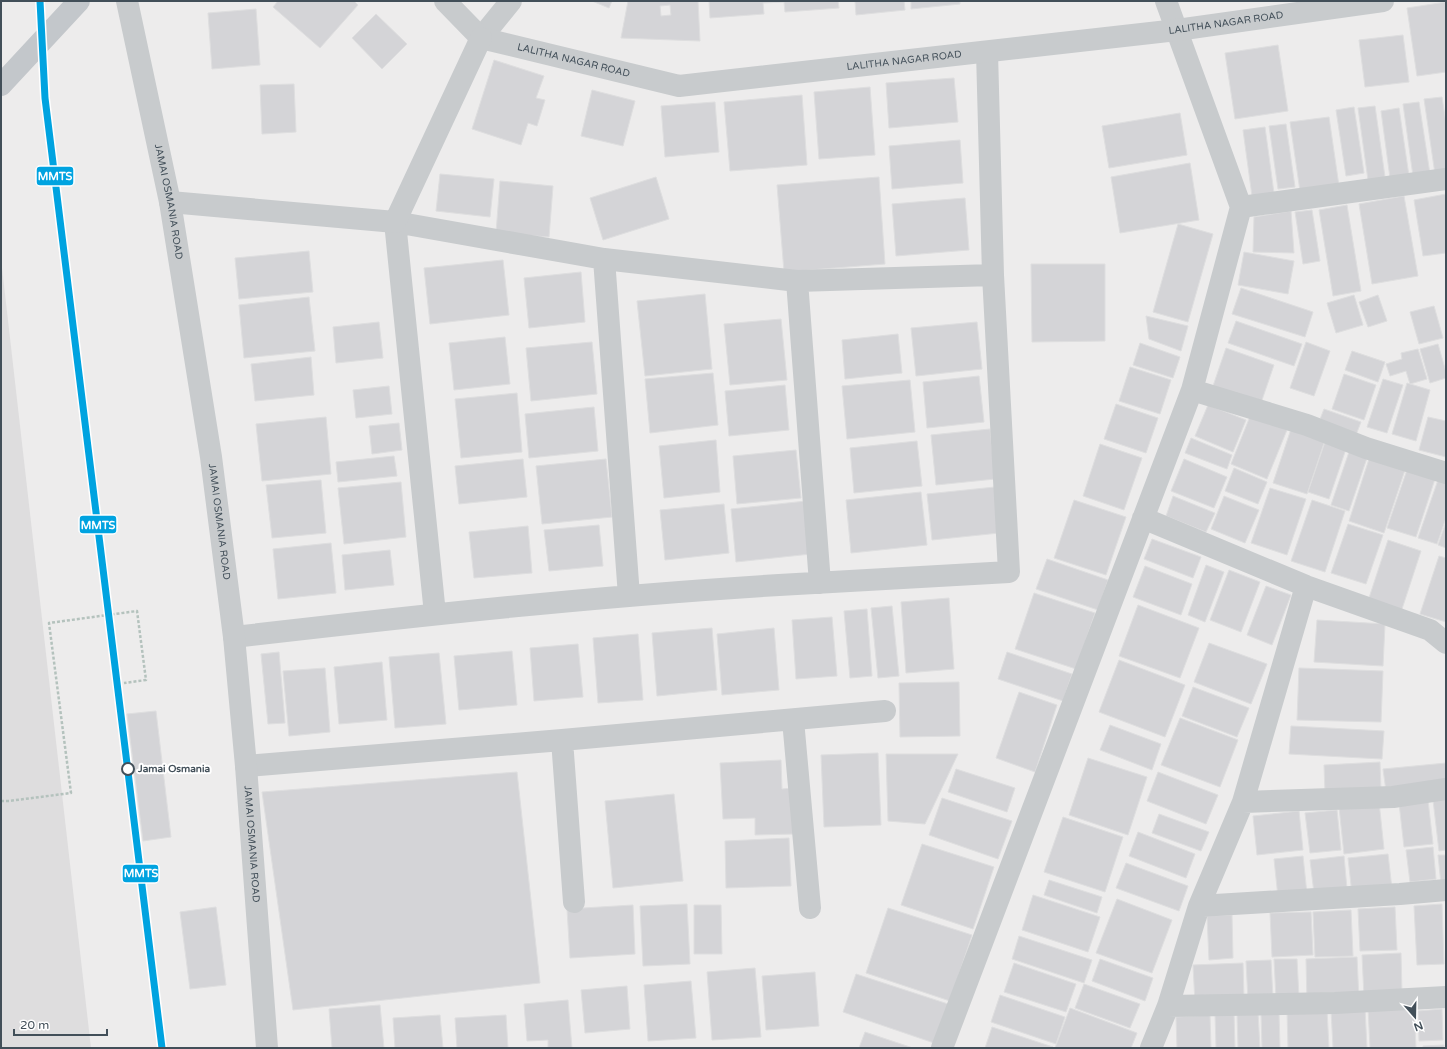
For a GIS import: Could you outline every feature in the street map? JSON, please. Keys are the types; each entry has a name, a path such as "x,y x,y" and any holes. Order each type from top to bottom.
{"main road":[{"path":"1,85 79,1"}],"street":[{"name":"JAMAI OSMANIA ROAD","path":"127,1 170,202 211,457 234,637 246,766 267,1048"},
{"path":"445,1 482,38"},
{"path":"435,614 395,222 482,38 511,1"},
{"path":"942,1048 1192,390 1241,206 1166,1"},
{"name":"LALITHA NAGAR ROAD","path":"482,38 679,86 1177,30 1383,1"},
{"path":"234,637 435,614 629,596 1009,572 993,275 987,52"},
{"path":"1241,206 1446,179"},
{"path":"170,202 395,222 604,259 797,281 993,275"},
{"path":"604,259 629,596"},
{"path":"797,281 820,583"},
{"path":"1192,390 1307,425 1366,448 1446,473"},
{"path":"1143,518 1306,586 1430,630 1446,644"},
{"path":"1151,1048 1168,1006 1199,906 1243,802 1306,586"},
{"path":"246,766 885,711"},
{"path":"793,720 810,908"},
{"path":"562,740 574,902"},
{"path":"1243,802 1393,797 1446,789"},
{"path":"1199,906 1446,890"},
{"path":"1168,1006 1335,1003 1446,997"}],"path":[{"path":"1,801 71,792 49,622 137,611 146,680 124,684"}],"shaded area":[{"path":"1,259 91,1048 1,1048"}],"building":[{"path":"278,1 354,1 358,5 320,48 273,7"},
{"path":"592,1 612,1 609,8"},
{"path":"628,1 698,1 700,41 621,38","holes":["670,5 671,15 661,16 660,6"]},
{"path":"709,1 838,1 839,8 785,12 784,2 763,3 764,14 710,18"},
{"path":"855,1 904,1 905,10 856,15"},
{"path":"911,1 960,1 960,4 911,9"},
{"path":"1446,2 1446,72 1417,76 1407,8"},
{"path":"256,9 260,65 212,69 208,13"},
{"path":"376,14 407,44 382,69 352,38"},
{"path":"1403,35 1409,82 1365,87 1359,40"},
{"path":"1278,45 1288,111 1235,119 1225,53"},
{"path":"494,60 544,76 536,98 545,100 537,126 528,123 521,145 472,129"},
{"path":"954,78 958,122 889,128 886,83"},
{"path":"294,84 296,132 262,134 260,85"},
{"path":"870,87 875,155 819,159 814,92"},
{"path":"592,90 635,101 623,146 581,136"},
{"path":"802,95 807,165 730,171 724,102"},
{"path":"1442,97 1446,123 1446,173 1435,174 1424,99"},
{"path":"715,102 719,152 665,157 661,106"},
{"path":"1419,102 1430,174 1413,176 1403,104"},
{"path":"1375,106 1385,177 1368,180 1358,108"},
{"path":"1354,107 1364,173 1346,176 1336,110"},
{"path":"1399,108 1409,176 1390,178 1381,111"},
{"path":"1180,113 1187,155 1109,168 1102,126"},
{"path":"1329,117 1339,186 1300,191 1290,122"},
{"path":"1286,124 1295,187 1278,189 1269,126"},
{"path":"1265,127 1274,193 1252,196 1243,130"},
{"path":"960,140 963,183 892,189 889,146"},
{"path":"1190,163 1199,220 1120,233 1111,177"},
{"path":"440,174 494,179 490,217 436,211"},
{"path":"656,177 669,219 603,240 590,198"},
{"path":"879,177 885,264 784,272 777,185"},
{"path":"500,181 553,186 549,237 496,233"},
{"path":"1446,194 1446,253 1423,256 1414,200"},
{"path":"1404,196 1418,276 1372,284 1359,204"},
{"path":"965,198 969,250 896,256 892,204"},
{"path":"1347,205 1361,291 1333,296 1319,210"},
{"path":"1312,210 1320,261 1303,264 1295,212"},
{"path":"1291,211 1294,253 1253,252 1254,217"},
{"path":"1178,224 1213,234 1188,322 1153,312"},
{"path":"309,251 313,292 239,299 235,258"},
{"path":"1244,252 1294,261 1288,294 1238,285"},
{"path":"503,260 509,315 430,324 424,268"},
{"path":"1031,264 1105,264 1105,341 1032,342"},
{"path":"581,272 585,322 529,328 524,278"},
{"path":"1241,288 1313,312 1305,337 1232,314"},
{"path":"705,294 712,369 645,376 637,301"},
{"path":"1354,295 1363,325 1336,333 1327,303"},
{"path":"1378,295 1387,321 1368,327 1359,302"},
{"path":"309,297 315,351 244,358 239,305"},
{"path":"1434,306 1443,338 1419,344 1410,312"},
{"path":"1146,316 1188,326 1181,351 1149,339"},
{"path":"781,319 787,380 730,385 724,324"},
{"path":"1236,321 1302,344 1294,366 1228,343"},
{"path":"379,322 383,358 336,363 333,327"},
{"path":"977,322 982,369 916,376 911,328"},
{"path":"898,334 902,373 845,379 842,340"},
{"path":"505,337 510,384 454,390 449,343"},
{"path":"592,342 597,394 531,401 526,348"},
{"path":"1306,342 1330,351 1314,396 1290,388"},
{"path":"1140,343 1180,357 1173,378 1133,365"},
{"path":"1438,344 1446,372 1446,378 1430,383 1420,349"},
{"path":"1226,348 1274,365 1261,403 1213,386"},
{"path":"1418,349 1427,379 1410,384 1406,371 1390,376 1386,364 1402,359 1401,353"},
{"path":"1352,351 1385,362 1378,382 1345,370"},
{"path":"311,357 314,395 255,401 251,364"},
{"path":"1130,367 1171,380 1160,414 1119,401"},
{"path":"713,373 718,425 650,433 645,379"},
{"path":"1344,374 1376,385 1364,420 1332,409"},
{"path":"979,376 984,422 927,428 923,382"},
{"path":"1383,379 1403,385 1387,433 1367,427"},
{"path":"910,380 915,432 847,439 842,386"},
{"path":"1407,383 1430,390 1416,441 1392,434"},
{"path":"785,385 789,430 729,436 725,391"},
{"path":"389,386 392,414 356,418 353,390"},
{"path":"517,393 522,452 461,458 455,399"},
{"path":"1116,404 1158,418 1146,453 1104,439"},
{"path":"1208,405 1246,420 1233,452 1195,436"},
{"path":"594,407 598,451 529,458 525,414"},
{"path":"1324,409 1361,422 1354,440 1317,427"},
{"path":"1251,414 1287,430 1267,479 1231,464"},
{"path":"326,417 331,474 262,481 256,424"},
{"path":"1428,417 1446,421 1446,457 1419,450"},
{"path":"399,423 402,450 372,454 369,426"},
{"path":"1292,426 1326,437 1307,494 1273,483"},
{"path":"990,429 995,479 936,485 931,435"},
{"path":"1191,438 1232,455 1227,469 1185,453"},
{"path":"1326,439 1347,446 1329,499 1308,492"},
{"path":"716,440 720,492 664,498 659,446"},
{"path":"917,441 922,486 854,493 850,448"},
{"path":"1100,444 1142,458 1124,510 1083,496"},
{"path":"1350,449 1368,455 1349,511 1331,505"},
{"path":"796,450 801,498 737,504 733,456"},
{"path":"394,456 397,476 338,482 336,462"},
{"path":"523,459 527,497 459,504 455,466"},
{"path":"606,459 612,517 542,524 536,466"},
{"path":"1184,459 1227,477 1214,508 1171,491"},
{"path":"1369,459 1405,470 1384,533 1349,521"},
{"path":"1408,467 1436,476 1416,537 1387,528"},
{"path":"1234,468 1267,482 1258,504 1225,491"},
{"path":"1439,477 1446,480 1446,518 1437,544 1418,538"},
{"path":"321,480 326,533 272,538 266,485"},
{"path":"401,482 406,537 344,544 338,488"},
{"path":"995,487 999,533 932,540 927,494"},
{"path":"1270,488 1306,499 1287,555 1251,543"},
{"path":"921,492 927,545 851,553 846,500"},
{"path":"1173,496 1215,513 1206,532 1166,516"},
{"path":"1224,496 1259,510 1245,543 1211,529"},
{"path":"1074,500 1126,517 1106,575 1054,558"},
{"path":"1312,500 1345,511 1325,572 1291,561"},
{"path":"806,501 811,554 736,562 731,509"},
{"path":"724,504 729,553 665,560 660,510"},
{"path":"1446,522 1446,548 1438,545"},
{"path":"1348,524 1383,535 1366,584 1331,573"},
{"path":"599,525 603,566 549,571 544,530"},
{"path":"528,526 532,573 474,578 469,532"},
{"path":"1152,539 1201,557 1193,578 1144,559"},
{"path":"1388,540 1421,551 1401,612 1368,601"},
{"path":"331,543 336,593 278,599 273,549"},
{"path":"390,550 394,585 345,590 342,555"},
{"path":"1439,556 1446,558 1446,622 1420,614"},
{"path":"1047,559 1108,580 1098,610 1036,589"},
{"path":"1206,565 1224,572 1205,622 1188,615"},
{"path":"1145,566 1192,584 1181,615 1133,597"},
{"path":"1229,570 1260,582 1241,632 1210,620"},
{"path":"1266,586 1291,595 1272,645 1247,635"},
{"path":"1034,593 1095,613 1076,669 1015,649"},
{"path":"949,598 954,669 906,673 901,602"},
{"path":"1138,605 1199,628 1180,678 1119,656"},
{"path":"892,606 899,676 878,678 871,608"},
{"path":"867,609 872,676 850,678 844,611"},
{"path":"832,617 837,676 796,679 792,620"},
{"path":"1317,620 1385,624 1383,666 1314,662"},
{"path":"712,628 717,690 657,696 652,633"},
{"path":"774,628 779,690 722,695 717,634"},
{"path":"638,634 643,700 598,703 593,638"},
{"path":"1209,643 1267,664 1251,704 1194,682"},
{"path":"578,644 583,697 534,701 530,648"},
{"path":"512,651 517,705 459,710 454,656"},
{"path":"279,652 285,723 268,724 261,654"},
{"path":"1007,652 1072,674 1063,701 998,679"},
{"path":"439,653 446,724 395,728 389,657"},
{"path":"1119,660 1185,685 1165,737 1099,712"},
{"path":"382,662 387,720 339,724 334,667"},
{"path":"325,668 330,732 289,736 283,671"},
{"path":"1299,668 1383,671 1381,722 1297,720"},
{"path":"959,682 960,736 900,737 899,683"},
{"path":"1193,687 1249,708 1237,737 1182,716"},
{"path":"1019,692 1057,705 1035,772 996,758"},
{"path":"156,711 171,837 143,841 127,714"},
{"path":"1180,718 1238,740 1220,787 1161,765"},
{"path":"1110,725 1161,744 1152,770 1100,750"},
{"path":"1291,726 1384,731 1382,759 1289,754"},
{"path":"878,753 881,825 824,827 821,755"},
{"path":"886,754 958,754 925,824 888,821"},
{"path":"1088,758 1147,777 1128,835 1069,815"},
{"path":"781,760 782,789 793,788 795,834 755,835 755,818 723,819 720,763"},
{"path":"1380,762 1381,790 1325,793 1324,765"},
{"path":"1446,763 1446,786 1386,791 1383,769"},
{"path":"956,769 1015,788 1007,812 948,792"},
{"path":"517,772 540,983 293,1010 262,792"},
{"path":"1158,772 1218,795 1206,824 1147,801"},
{"path":"674,794 683,881 613,888 605,801"},
{"path":"942,798 1012,821 998,859 929,835"},
{"path":"1446,799 1446,850 1439,851 1433,800"},
{"path":"1428,800 1433,844 1404,847 1399,803"},
{"path":"1379,802 1384,849 1344,854 1339,807"},
{"path":"1337,810 1341,850 1310,853 1305,813"},
{"path":"1299,811 1303,850 1257,855 1253,816"},
{"path":"1159,814 1209,832 1201,851 1152,833"},
{"path":"1063,817 1123,837 1105,892 1044,872"},
{"path":"1138,832 1195,854 1186,878 1129,856"},
{"path":"789,838 791,886 726,888 725,841"},
{"path":"922,844 994,867 973,929 901,905"},
{"path":"1433,847 1436,879 1410,882 1406,850"},
{"path":"1388,854 1392,889 1352,894 1348,858"},
{"path":"1438,855 1446,855 1446,884 1441,884"},
{"path":"1303,856 1307,894 1278,897 1274,859"},
{"path":"1344,856 1347,889 1314,893 1310,860"},
{"path":"1126,863 1188,886 1179,911 1116,888"},
{"path":"1049,880 1102,897 1097,913 1044,895"},
{"path":"1033,895 1100,917 1088,952 1022,930"},
{"path":"1117,899 1172,920 1152,973 1096,953"},
{"path":"687,904 690,964 643,966 640,906"},
{"path":"1442,904 1444,964 1417,965 1414,906"},
{"path":"633,905 635,954 570,958 567,909"},
{"path":"694,905 721,905 722,954 694,954"},
{"path":"216,907 226,985 190,989 180,912"},
{"path":"1395,907 1397,950 1360,951 1358,909"},
{"path":"888,908 972,935 950,1001 866,973"},
{"path":"1351,910 1353,956 1315,957 1313,912"},
{"path":"1311,912 1313,955 1272,957 1270,913"},
{"path":"1232,915 1233,958 1209,960 1207,916"},
{"path":"1019,936 1092,960 1084,983 1012,959"},
{"path":"1401,953 1402,995 1364,996 1362,955"},
{"path":"1357,957 1359,1000 1307,1002 1306,959"},
{"path":"1100,959 1153,978 1145,1001 1092,981"},
{"path":"1274,959 1297,959 1299,998 1276,998"},
{"path":"1271,960 1273,999 1248,1000 1246,961"},
{"path":"1014,963 1076,984 1066,1012 1004,992"},
{"path":"1243,963 1244,1000 1195,1003 1193,965"},
{"path":"755,968 761,1037 712,1040 707,972"},
{"path":"815,972 819,1026 766,1030 762,976"},
{"path":"856,974 948,1004 934,1043 843,1012"},
{"path":"691,981 696,1038 648,1041 644,985"},
{"path":"1084,984 1140,1004 1130,1028 1075,1008"},
{"path":"627,986 630,1029 585,1033 581,990"},
{"path":"1000,995 1065,1017 1056,1044 991,1022"},
{"path":"568,1000 572,1048 548,1048 548,1040 527,1041 524,1004"},
{"path":"380,1005 384,1048 332,1048 329,1009"},
{"path":"1414,1005 1416,1048 1370,1048 1368,1007"},
{"path":"1070,1008 1137,1033 1131,1048 1055,1048"},
{"path":"1365,1008 1367,1048 1333,1048 1331,1010"},
{"path":"1327,1009 1329,1048 1288,1048 1287,1011"},
{"path":"1442,1009 1443,1040 1419,1041 1418,1011"},
{"path":"1279,1011 1280,1048 1262,1048 1261,1012"},
{"path":"1258,1012 1260,1048 1238,1048 1237,1013"},
{"path":"1234,1013 1235,1048 1216,1048 1215,1014"},
{"path":"440,1015 443,1048 395,1048 393,1018"},
{"path":"506,1015 508,1048 457,1048 455,1018"},
{"path":"1210,1015 1211,1048 1177,1048 1176,1017"},
{"path":"992,1027 1053,1047 985,1048"},
{"path":"865,1032 913,1048 859,1048"},
{"path":"1444,1045 1444,1048 1423,1048 1423,1046"}],"transit line":[{"name":"MMTS","path":"40,1 45,98 162,1048"}],"place":[{"name":"Jamai Osmania","path":"128,769"}]}
